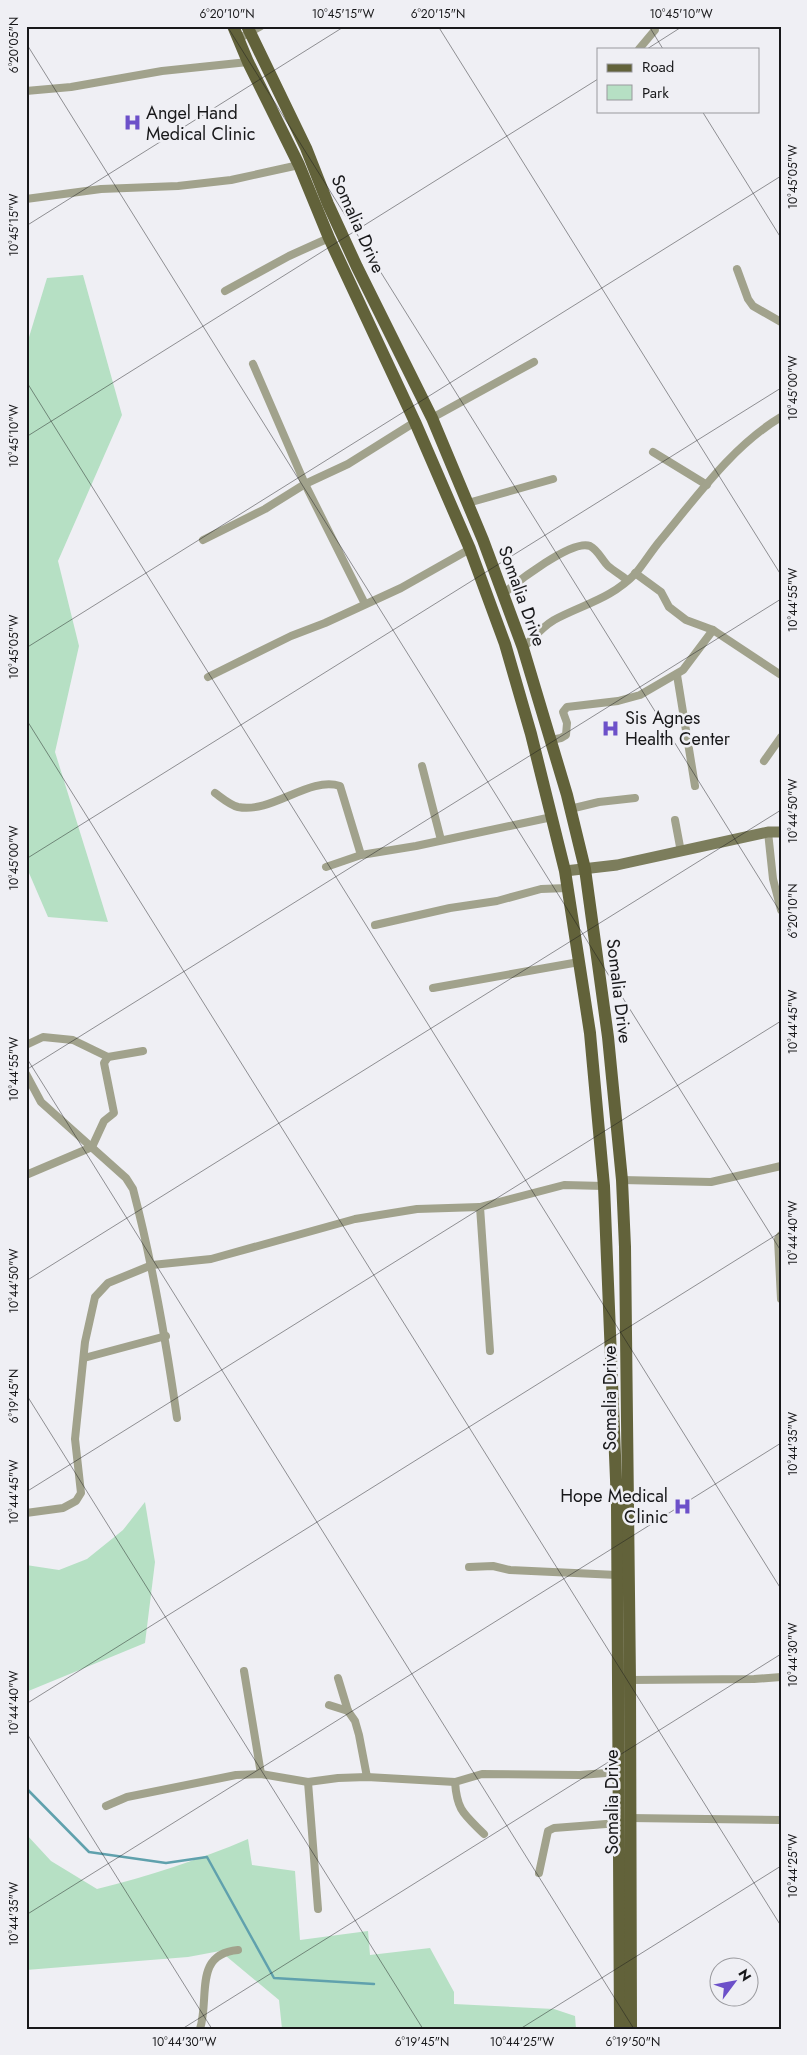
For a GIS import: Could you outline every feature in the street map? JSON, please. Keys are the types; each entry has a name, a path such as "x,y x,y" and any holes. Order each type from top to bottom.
{"main road":[{"name":"Somalia Drive","path":"233,26 246,32 306,148 328,204 357,268 432,418 468,503 523,648 551,740 585,870 608,1037 622,1180 628,1363 630,1680 624,1820 620,2029"},
{"name":"Somalia Drive","path":"246,32 248,62 299,165 329,238 415,422 470,549 504,644 531,734 565,871 590,1033 604,1186 615,1426 619,1772 624,1820 631,2029"}],"street":[{"path":"246,32 262,26"},
{"path":"640,48 651,37 655,30 654,26"},
{"path":"26,91 71,87 162,71 248,62"},
{"path":"26,199 101,189 178,186 231,180 299,165"},
{"path":"225,291 290,256 329,238"},
{"path":"737,269 748,299 753,306 781,322"},
{"path":"432,418 534,362"},
{"path":"253,364 305,484 365,604"},
{"path":"523,648 541,629 555,620 607,597 635,573 736,453 781,417"},
{"path":"202,540 265,509 305,484 348,464 380,446 415,422"},
{"path":"653,452 708,485"},
{"path":"468,503 552,479"},
{"path":"503,594 546,562 578,546 587,545 594,549 608,566 627,580"},
{"path":"208,676 290,636 325,624 438,568 470,549"},
{"path":"635,573 661,592 669,607 686,620 713,630 781,675"},
{"path":"551,740 566,735 567,723 562,712 567,707 618,701 640,695 677,675 699,650 713,630"},
{"path":"677,675 695,786"},
{"path":"764,761 781,738"},
{"path":"422,766 441,840"},
{"path":"215,793 236,807 245,808 268,804 329,783 340,786 361,855"},
{"path":"570,809 599,802 635,798"},
{"path":"326,867 361,855 552,817"},
{"path":"676,820 681,852"},
{"path":"565,871 585,870 681,852 768,832 781,832"},
{"path":"768,832 774,879 781,910"},
{"path":"375,925 450,908 497,901 541,889 567,888"},
{"path":"433,988 579,962"},
{"path":"26,1046 43,1037 72,1040 108,1057 143,1051"},
{"path":"26,1175 92,1147 104,1121 114,1113 104,1063 108,1057"},
{"path":"26,1074 41,1102 126,1178 133,1189 152,1265 166,1336 177,1418"},
{"path":"622,1180 711,1182 781,1166"},
{"path":"26,1513 63,1508 76,1501 81,1493 75,1439 85,1342 95,1297 108,1283 152,1265 212,1258 355,1219 418,1209 480,1207 564,1185 604,1186"},
{"path":"480,1207 490,1351"},
{"path":"781,1235 778,1238 781,1299"},
{"path":"84,1358 166,1336"},
{"path":"469,1567 493,1566 510,1570 618,1575"},
{"path":"244,1671 261,1774"},
{"path":"630,1680 781,1677"},
{"path":"338,1678 348,1711 355,1721 367,1777"},
{"path":"329,1705 348,1711"},
{"path":"106,1806 127,1797 236,1775 261,1774 308,1782 367,1777 455,1782 482,1774 580,1775 619,1772"},
{"path":"308,1782 318,1909"},
{"path":"455,1782 456,1801 464,1813 484,1834"},
{"path":"539,1873 548,1830 554,1828 624,1820 781,1820"},
{"path":"200,2029 212,1961 225,1951 238,1950"}],"green space":[{"path":"83,275 122,415 58,561 79,646 55,752 108,922 48,917 26,866 26,347 47,278"},
{"path":"145,1502 155,1562 145,1643 26,1692 26,1565 59,1570 87,1559 123,1530"},
{"path":"26,1834 51,1861 97,1889 174,1867 248,1839 252,1865 295,1871 300,1940 368,1931 370,1955 430,1948 454,1992 454,2004 554,2009 575,2016 576,2029 282,2029 279,2000 220,1951 188,1957 26,1970"}],"waterway":[{"path":"26,1788 89,1852 166,1863 207,1857 274,1978 374,1984"}],"place":[{"name":"Angel Hand Medical Clinic","path":"132,123"},
{"name":"Sis Agnes Health Center","path":"611,728"},
{"name":"Hope Medical Clinic","path":"682,1506"}]}
